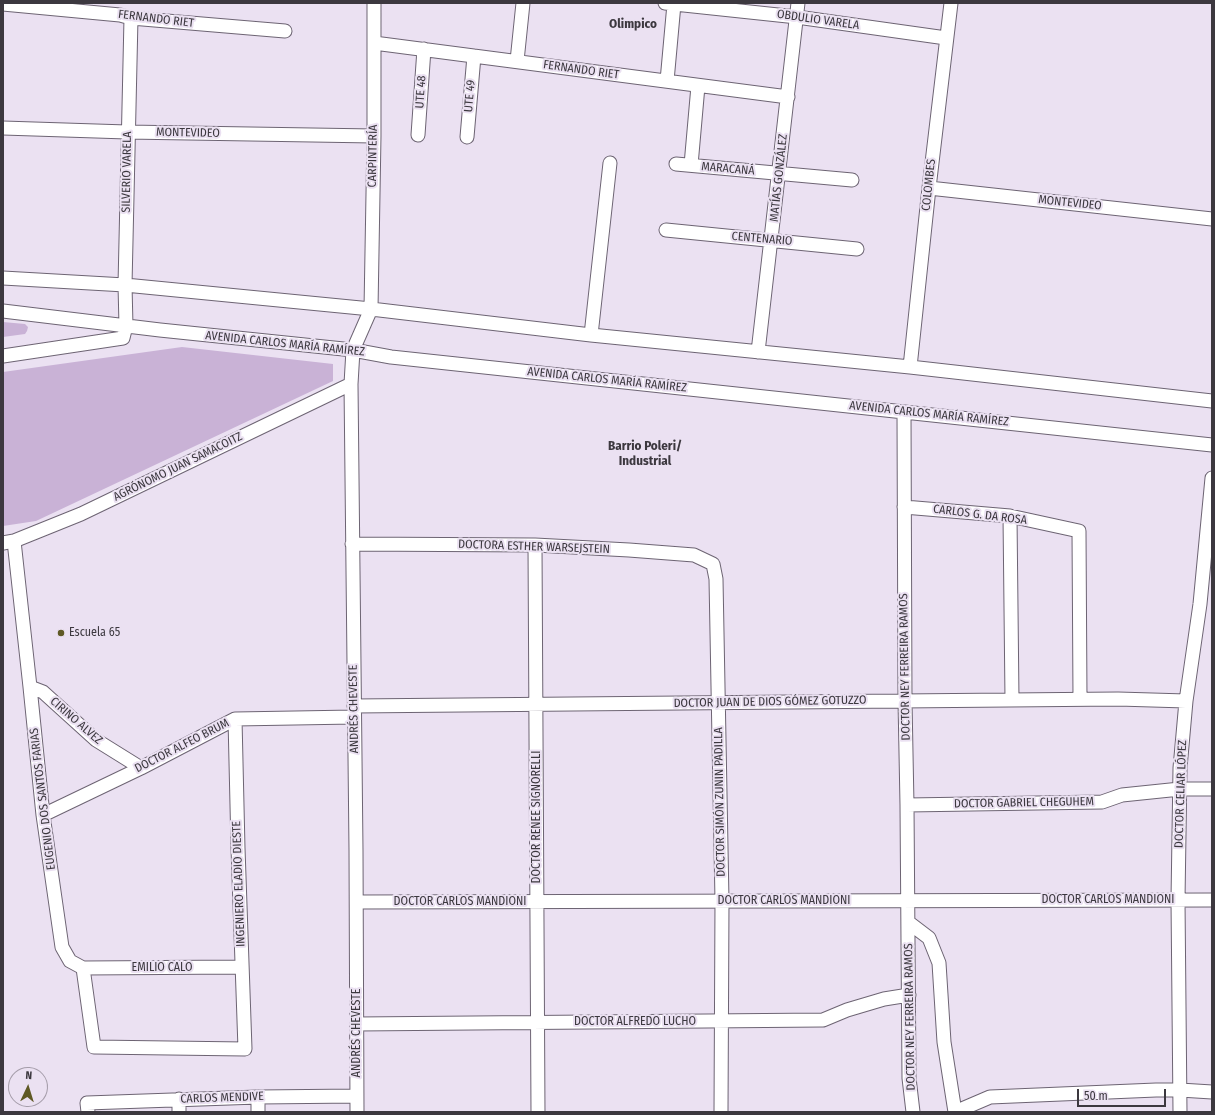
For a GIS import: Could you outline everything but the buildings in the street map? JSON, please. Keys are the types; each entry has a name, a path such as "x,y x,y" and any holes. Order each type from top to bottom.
{"street":[{"name":"CARPINTERÍA","path":"371,309 374,136 374,3"},
{"path":"517,62 523,3"},
{"name":"MATÍAS GONZÁLEZ","path":"758,352 798,3"},
{"name":"COLOMBES","path":"910,367 928,188 950,3"},
{"name":"FERNANDO RIET","path":"3,4 120,14 131,18 285,31"},
{"path":"667,82 670,4"},
{"name":"OBDULIO VARELA","path":"670,4 797,17 946,38"},
{"name":"SILVERIO VARELA","path":"126,326 125,285 127,132 131,18"},
{"name":"FERNANDO RIET","path":"374,43 788,97"},
{"name":"UTE 48","path":"418,136 424,49"},
{"name":"UTE 49","path":"467,136 474,56"},
{"path":"691,165 698,86"},
{"name":"MONTEVIDEO","path":"3,128 127,132 374,136"},
{"path":"591,335 610,163"},
{"name":"MARACANÁ","path":"676,164 852,180"},
{"name":"MONTEVIDEO","path":"928,188 1212,219"},
{"name":"CENTENARIO","path":"666,230 857,248"},
{"path":"3,278 125,285 371,309 591,335 910,367 1212,401"},
{"name":"ANDRÉS CHEVESTE","path":"357,1112 350,384 353,350 371,309"},
{"name":"AVENIDA CARLOS MARÍA RAMÍREZ","path":"3,311 126,326 353,350 391,357 1212,445"},
{"path":"3,356 123,338 126,326"},
{"name":"AGRÓNOMO JUAN SAMACOITZ","path":"9,542 81,514 350,384"},
{"name":"DOCTOR NEY FERREIRA RAMOS","path":"904,412 909,1078 913,1112"},
{"name":"DOCTOR CELIAR LÓPEZ","path":"1180,1112 1178,900 1180,768 1186,701 1206,604 1212,478"},
{"name":"CARLOS G. DA ROSA","path":"904,506 1010,516 1079,531 1080,699"},
{"path":"1010,516 1012,700"},
{"name":"EUGENIO DOS SANTOS FARIAS","path":"9,542 30,687 43,815 62,947 70,961 83,968"},
{"name":"DOCTORA ESTHER WARSEJSTEIN","path":"352,544 534,545 629,550 694,555 713,564"},
{"name":"DOCTOR RENEE SIGNORELLI","path":"534,545 538,1112"},
{"name":"DOCTOR SIMÓN ZUNIN PADILLA","path":"713,564 716,578 722,901 721,1112"},
{"name":"CIRINO ALVEZ","path":"30,687 42,692 96,740 141,768"},
{"name":"DOCTOR JUAN DE DIOS GÓMEZ GOTUZZO","path":"354,712 536,705 1080,699 1186,701"},
{"name":"DOCTOR ALFEO BRUM","path":"43,815 141,768 235,719 354,712"},
{"name":"INGENIERO ELADIO DIESTE","path":"83,968 94,1047 245,1049 241,967 235,719"},
{"name":"DOCTOR GABRIEL CHEGUHEM","path":"907,805 1102,802 1122,795 1180,789 1212,789"},
{"name":"DOCTOR CARLOS MANDIONI","path":"356,902 1212,900"},
{"name":"DOCTOR NEY FERREIRA RAMOS","path":"908,922 928,938 940,963 944,1042 955,1112"},
{"name":"EMILIO CALO","path":"83,968 241,967"},
{"name":"DOCTOR ALFREDO LUCHO","path":"357,1024 823,1020 847,1010 884,999 909,995"},
{"path":"955,1112 990,1097 1180,1090 1212,1092"},
{"name":"CARLOS MENDIVE","path":"88,1107 179,1106 258,1097 357,1096"},
{"path":"258,1097 258,1112"}],"shaded area":[{"path":"3,322 25,324 28,327 27,331 25,334 3,337"},
{"path":"182,347 333,364 333,381 36,521 3,526 3,372"}],"place":[{"name":"Escuela 65","path":"61,633"}],"district":[{"name":"Olimpico","path":"633,24"},
{"name":"Barrio Poleri/ Industrial","path":"645,454"}]}
